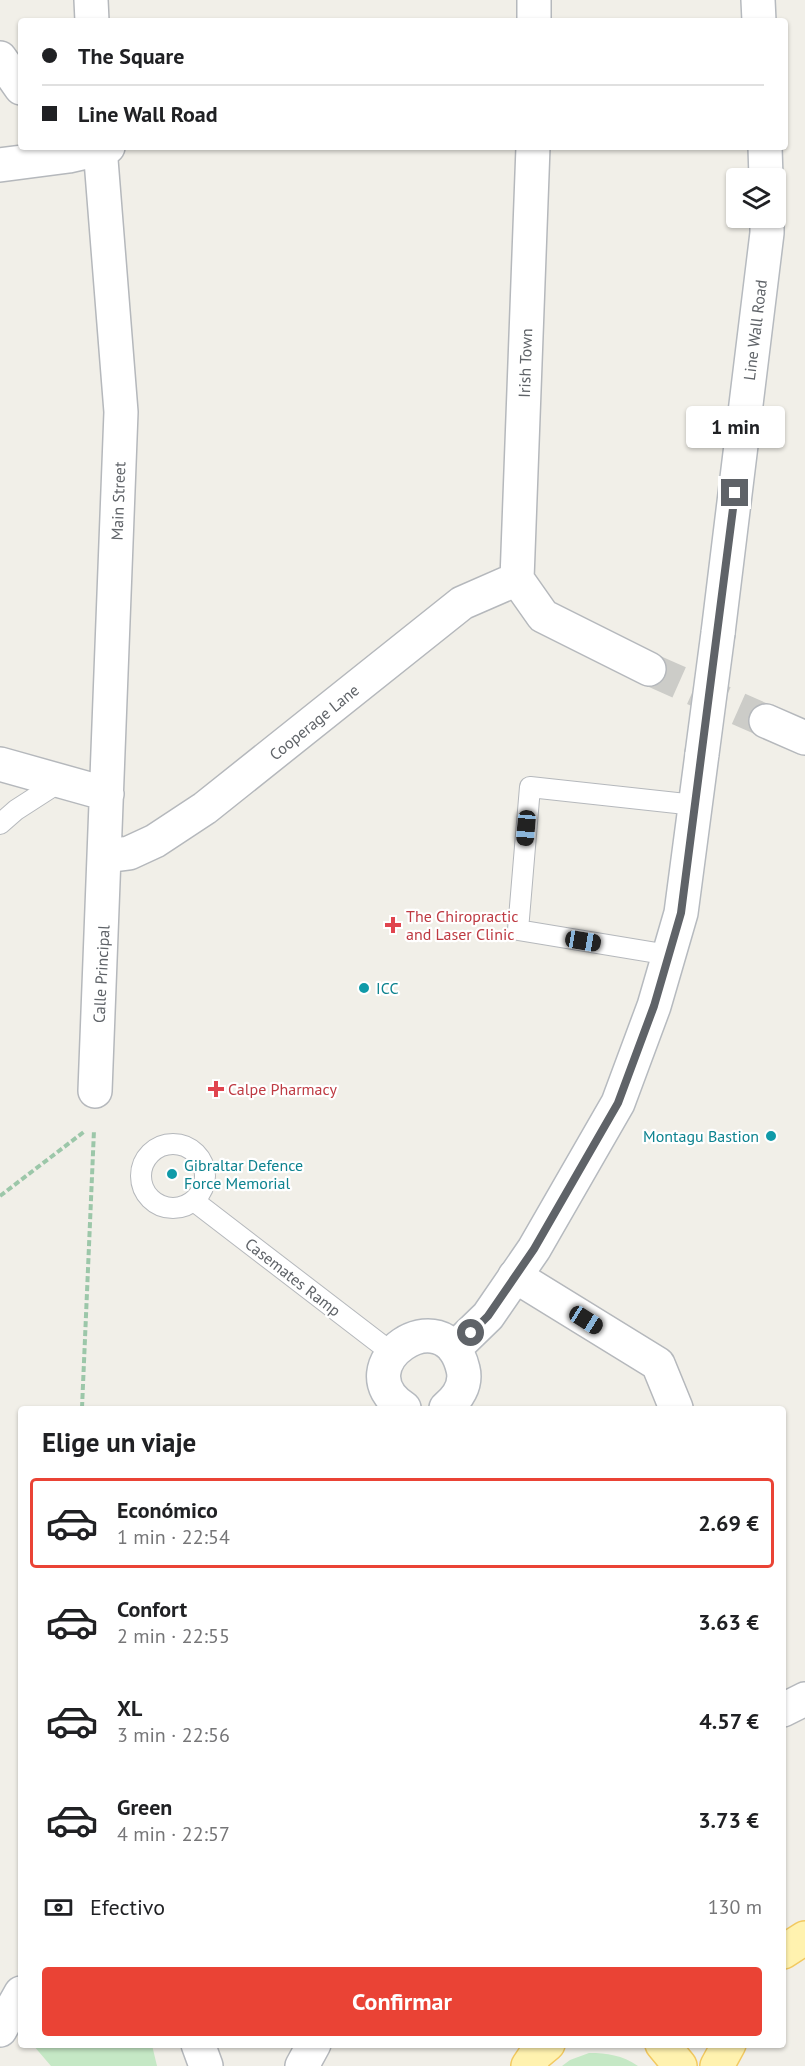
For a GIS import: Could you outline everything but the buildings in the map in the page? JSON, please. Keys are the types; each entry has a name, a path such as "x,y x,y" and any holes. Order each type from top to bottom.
{"main road":[{"path":"786,1950 805,1938"},
{"path":"665,2048 680,2066"},
{"path":"717,2066 727,2048"}],"street":[{"path":"91,0 92,18"},
{"path":"534,0 534,18"},
{"path":"758,0 759,18"},
{"path":"0,58 18,84"},
{"path":"0,165 84,150"},
{"name":"Main Street","path":"103,150 121,412 106,856"},
{"name":"Irish Town","path":"517,579 533,150"},
{"path":"765,150 766,168"},
{"name":"Line Wall Road","path":"454,1349 488,1316 534,1249 618,1103 654,1006 681,913 718,633 767,228"},
{"path":"517,579 543,616 649,669"},
{"name":"Cooperage Lane","path":"106,856 129,853 155,841 205,808 462,603 517,579"},
{"path":"766,720 805,738"},
{"path":"0,764 107,794"},
{"name":"Calle Principal","path":"95,1091 106,856"},
{"path":"515,1276 658,1365 675,1406"},
{"path":"397,1406 384,1379 387,1361 400,1345 410,1338 422,1336 444,1341 454,1349 462,1367 462,1387 456,1399 448,1406"},
{"path":"786,1708 805,1699"},
{"path":"0,2030 18,1998"},
{"path":"199,2048 206,2066"},
{"path":"302,2066 312,2048"}],"lane":[{"path":"0,824 16,810 61,781"},
{"path":"669,955 518,930 530,787 695,805"},
{"name":"Casemates Ramp","path":"194,1201 392,1353"}],"path":[{"path":"0,1196 94,1124 82,1406"}],"green space":[{"path":"36,2048 153,2048 157,2066 51,2066"},
{"path":"589,2053 614,2055 638,2066 562,2066 570,2060"}],"tunnel":[{"path":"649,669 766,721"}],"place":[{"name":"The Chiropractic and Laser Clinic","path":"393,925"},
{"name":"ICC","path":"364,988"},
{"name":"Calpe Pharmacy","path":"216,1089"},
{"name":"Montagu Bastion","path":"771,1136"},
{"name":"Gibraltar Defence Force Memorial","path":"172,1174"}],"route":[{"path":"471,1333 488,1316 534,1249 618,1103 654,1006 681,913 735,493"}]}
